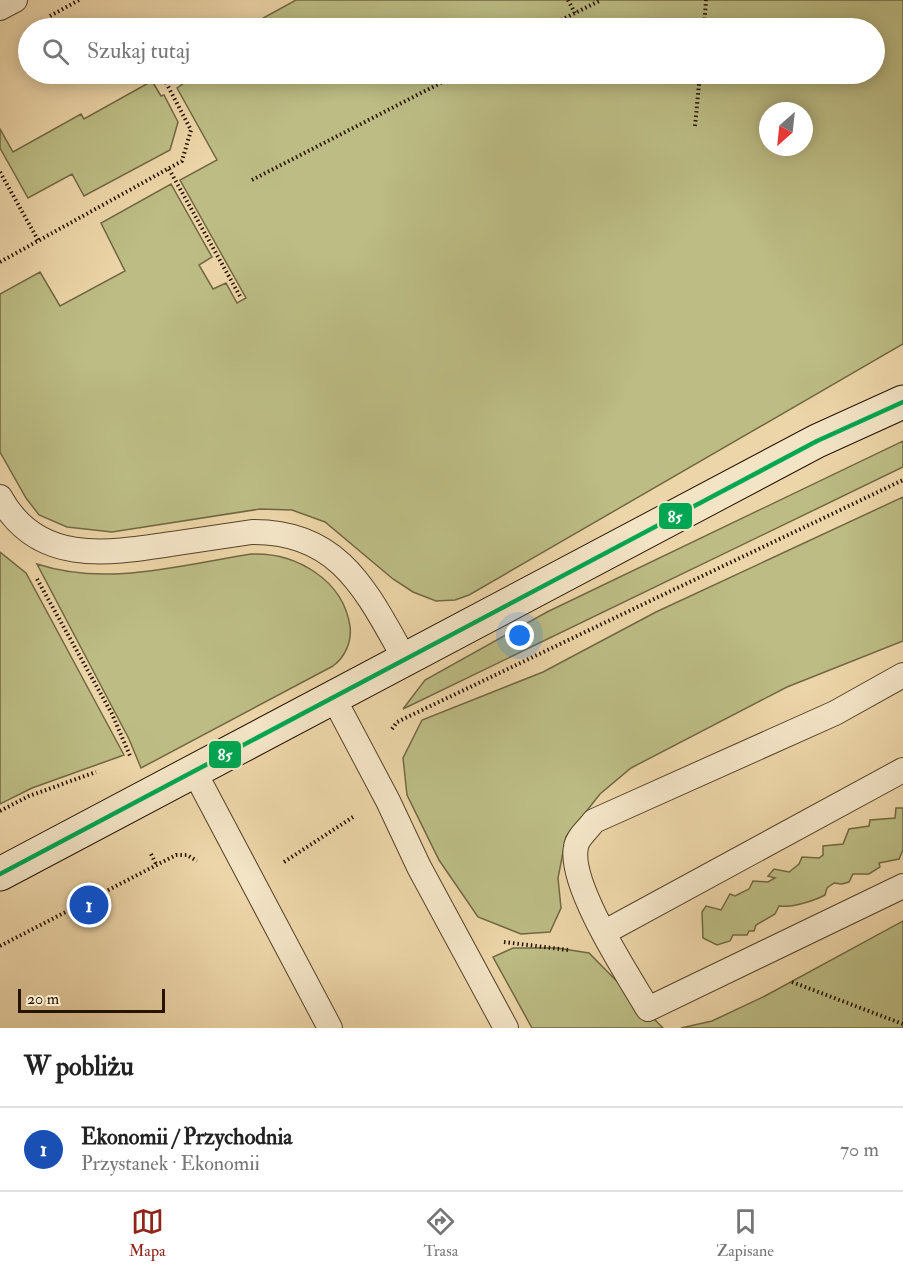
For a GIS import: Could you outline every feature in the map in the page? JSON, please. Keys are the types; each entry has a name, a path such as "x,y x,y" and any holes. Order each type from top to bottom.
{"street":[{"path":"817,441 903,378"},
{"path":"0,874 817,441 903,402"}],"lane":[{"path":"0,8 15,0"},
{"path":"0,497 10,514 29,533 63,548 115,553 252,532 270,532 310,542 330,554 364,587 405,659"},
{"path":"903,675 835,713 594,821 576,844 575,857 579,880 648,1009 903,886"},
{"path":"333,698 388,801 419,867 506,1028"},
{"path":"194,771 251,883 330,1028"},
{"path":"605,932 903,771"}],"path":[{"path":"568,0 575,13"},
{"path":"565,18 600,0"},
{"path":"705,18 706,0"},
{"path":"0,262 182,161 191,130 167,84"},
{"path":"252,180 439,84"},
{"path":"695,126 699,84"},
{"path":"169,169 241,298"},
{"path":"0,172 38,240"},
{"path":"388,736 397,722 903,480"},
{"path":"37,578 124,741"},
{"path":"0,811 29,796 98,771"},
{"path":"0,946 176,855 188,855 207,866 236,892 359,813 388,801"},
{"path":"151,854 156,864"}],"green space":[{"path":"296,0 903,0 903,344 469,595 455,600 436,601 413,592 393,579 325,522 292,510 260,509 112,532 67,527 39,515 26,498 0,452 0,294 40,272 60,306 125,271 101,223 171,184 212,257 199,265 213,289 226,283 237,303 246,298 180,180 217,160 177,88 183,84 885,84 885,18 263,18"},
{"path":"147,84 154,84 161,96 164,95 178,122 170,150 84,196 72,174 28,198 0,148 0,129 13,152 81,114 84,119"},
{"path":"903,441 903,467 403,709 425,680 547,612"},
{"path":"903,497 903,641 787,687 631,768 600,794 566,837 558,878 561,908 550,932 521,934 478,917 439,860 407,795 403,758 422,720 543,672 656,612"},
{"path":"0,552 26,573 124,755 32,788 0,804"},
{"path":"251,554 284,558 315,572 327,582 338,595 346,610 350,626 347,649 333,666 141,768 129,739 37,564 63,571 117,574 171,568"},
{"path":"896,808 903,808 903,850 899,859 879,863 880,867 869,874 853,874 849,882 834,883 827,888 825,895 815,900 796,905 779,906 775,914 756,925 754,931 749,931 747,935 733,935 730,941 717,945 703,938 702,912 706,906 721,910 730,894 735,896 749,889 753,881 768,882 775,878 768,876 774,869 789,872 799,864 802,857 819,858 823,855 823,846 843,844 849,829 869,826 870,820 895,818"},
{"path":"903,921 903,1028 681,1028 712,1021 765,996"},
{"path":"513,948 557,948 589,953 663,1028 532,1028 493,957"}],"transit line":[{"name":"85","path":"0,874 817,441 903,402"}],"place":[{"name":"Ekonomii / Przychodnia","path":"89,905"}]}
